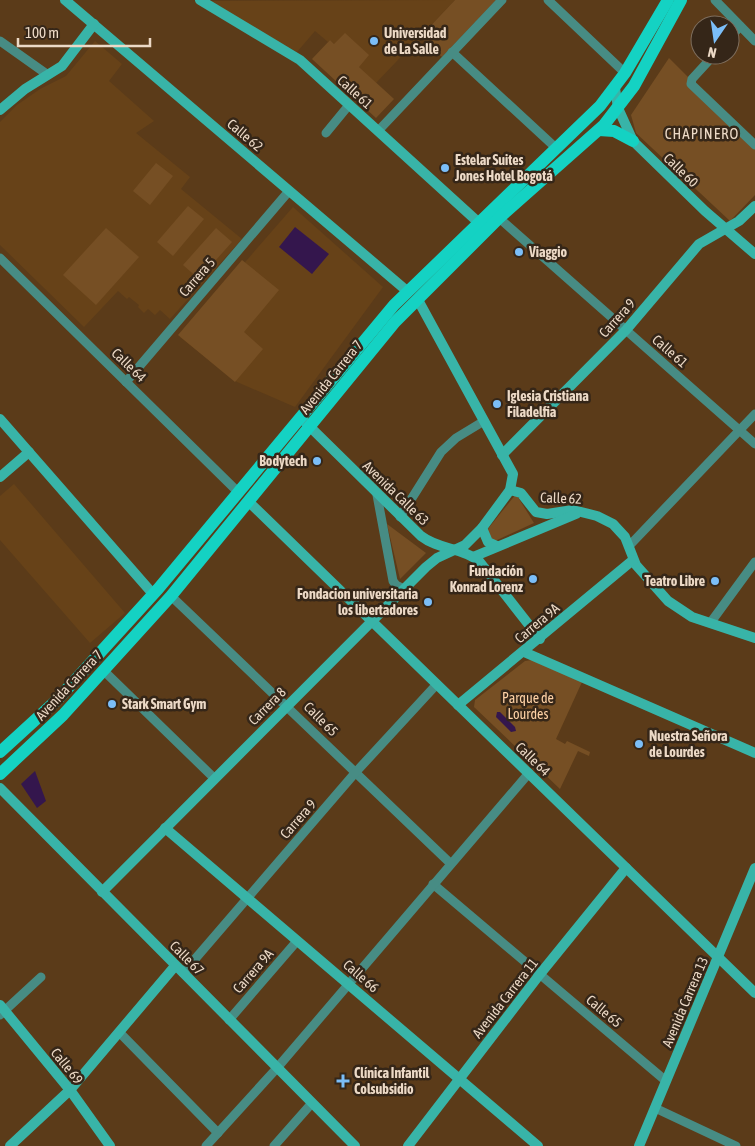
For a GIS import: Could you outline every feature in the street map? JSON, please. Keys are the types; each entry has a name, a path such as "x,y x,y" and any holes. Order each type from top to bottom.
{"main road":[{"name":"Avenida Carrera 7","path":"0,752 51,706 152,594 374,326 478,222 580,127 615,88 626,73 668,0"},
{"name":"Avenida Carrera 7","path":"0,774 46,732 171,596 391,328 499,218 599,130 618,108 641,75 681,0"},
{"path":"599,130 614,131 633,141"}],"street":[{"name":"Calle 61","path":"200,0 300,60 478,222"},
{"path":"378,131 502,0"},
{"path":"548,0 626,73"},
{"path":"715,0 729,15"},
{"name":"Calle 62","path":"72,2 94,24 407,291"},
{"path":"0,110 16,96 68,60 94,24"},
{"path":"740,26 755,41"},
{"path":"0,41 48,75"},
{"path":"452,52 556,148"},
{"path":"705,65 692,79 692,87 755,146"},
{"name":"Calle 60","path":"615,88 618,108 633,141 725,229 755,254"},
{"path":"326,133 349,105"},
{"name":"Carrera 5","path":"126,382 289,191"},
{"name":"Carrera 9","path":"502,454 626,330 699,244 713,234 739,222 755,206"},
{"name":"Calle 61","path":"499,218 755,444"},
{"name":"Calle 64","path":"0,258 238,492"},
{"path":"418,300 513,474 510,490 482,528 457,549"},
{"path":"629,546 755,414"},
{"name":"Avenida Calle 63","path":"300,417 400,517 427,541 457,549 474,557 485,568 540,639"},
{"path":"0,419 152,594"},
{"path":"400,517 441,452 456,438 484,421"},
{"path":"0,477 29,452"},
{"name":"Calle 62","path":"510,490 521,493 532,510 540,514 565,510 583,512 613,524 625,538 633,560 675,606 692,617 755,638"},
{"path":"378,494 392,581 396,586 404,589"},
{"name":"Calle 64","path":"249,502 755,993"},
{"path":"474,557 563,518 583,512"},
{"path":"482,528 488,542 497,546"},
{"name":"Carrera 8","path":"102,892 404,589 432,562 457,549"},
{"name":"Carrera 9A","path":"458,705 633,560"},
{"path":"711,622 755,562"},
{"name":"Calle 65","path":"171,596 450,864"},
{"path":"524,652 755,754"},
{"path":"103,670 214,778"},
{"name":"Carrera 9","path":"10,1146 70,1090 119,1032 248,898 355,773 437,684"},
{"path":"206,1146 277,1068 432,884 529,774"},
{"name":"Calle 67","path":"0,788 355,1146"},
{"name":"Calle 66","path":"165,828 538,1146"},
{"name":"Avenida Carrera 11","path":"408,1146 540,974 626,868"},
{"name":"Avenida Carrera 13","path":"639,1146 755,868"},
{"name":"Calle 65","path":"432,884 666,1081"},
{"name":"Carrera 9A","path":"229,1020 298,940"},
{"path":"2,1010 41,977"},
{"name":"Calle 69","path":"2,1010 70,1090 110,1146"},
{"path":"119,1032 218,1133"},
{"path":"280,1144 312,1103"},
{"path":"655,1108 736,1146"}],"shaded area":[{"name":"Universidad de La Salle","path":"455,0 376,83 330,40 328,42 315,31 297,52 206,1"},
{"path":"95,41 122,64 109,81 154,121 136,133 190,177 181,189 242,239 170,319 160,310 155,315 148,309 144,313 138,307 139,305 129,297 127,299 118,291 84,327 0,245 0,122 17,105 40,89 66,76"},
{"path":"293,207 383,287 295,407 237,382 180,337"},
{"path":"295,227 329,254 312,274 279,247"},
{"path":"14,484 125,613 90,643 0,540 0,496"},
{"path":"497,712 500,712 515,727 516,731 511,732 496,717"},
{"path":"35,771 46,801 37,808 21,784"}],"green space":[{"path":"455,0 496,0 442,57 420,37"},
{"path":"345,33 369,55 359,67 394,99 376,118 312,59 330,40 334,44"},
{"path":"669,58 755,144 755,195 730,221 636,133 631,115"},
{"path":"156,163 173,176 150,205 133,191"},
{"path":"188,206 204,219 173,256 157,242"},
{"path":"106,228 139,257 96,305 63,275"},
{"path":"216,228 232,242 199,279 183,265"},
{"path":"242,260 279,290 244,332 263,349 235,382 178,335"},
{"path":"516,494 534,523 495,541 489,540 487,530"},
{"path":"387,524 426,553 400,579"},
{"name":"Parque de Lourdes","path":"532,660 582,682 556,739 565,744 567,741 590,752 589,756 578,751 560,789 474,707 475,700 525,661"}],"place":[{"name":"Universidad de La Salle","path":"374,41"},
{"name":"Estelar Suites Jones Hotel Bogotá","path":"445,168"},
{"name":"Viaggio","path":"519,252"},
{"name":"Iglesia Cristiana Filadelfia","path":"497,404"},
{"name":"Bodytech","path":"317,461"},
{"name":"Fundación Konrad Lorenz","path":"533,579"},
{"name":"Teatro Libre","path":"715,581"},
{"name":"Fondacion universitaria los libertadores","path":"428,602"},
{"name":"Stark Smart Gym","path":"112,704"},
{"name":"Nuestra Señora de Lourdes","path":"639,744"},
{"name":"Clínica Infantil Colsubsidio","path":"343,1081"}],"district":[{"name":"CHAPINERO","path":"702,133"}]}
